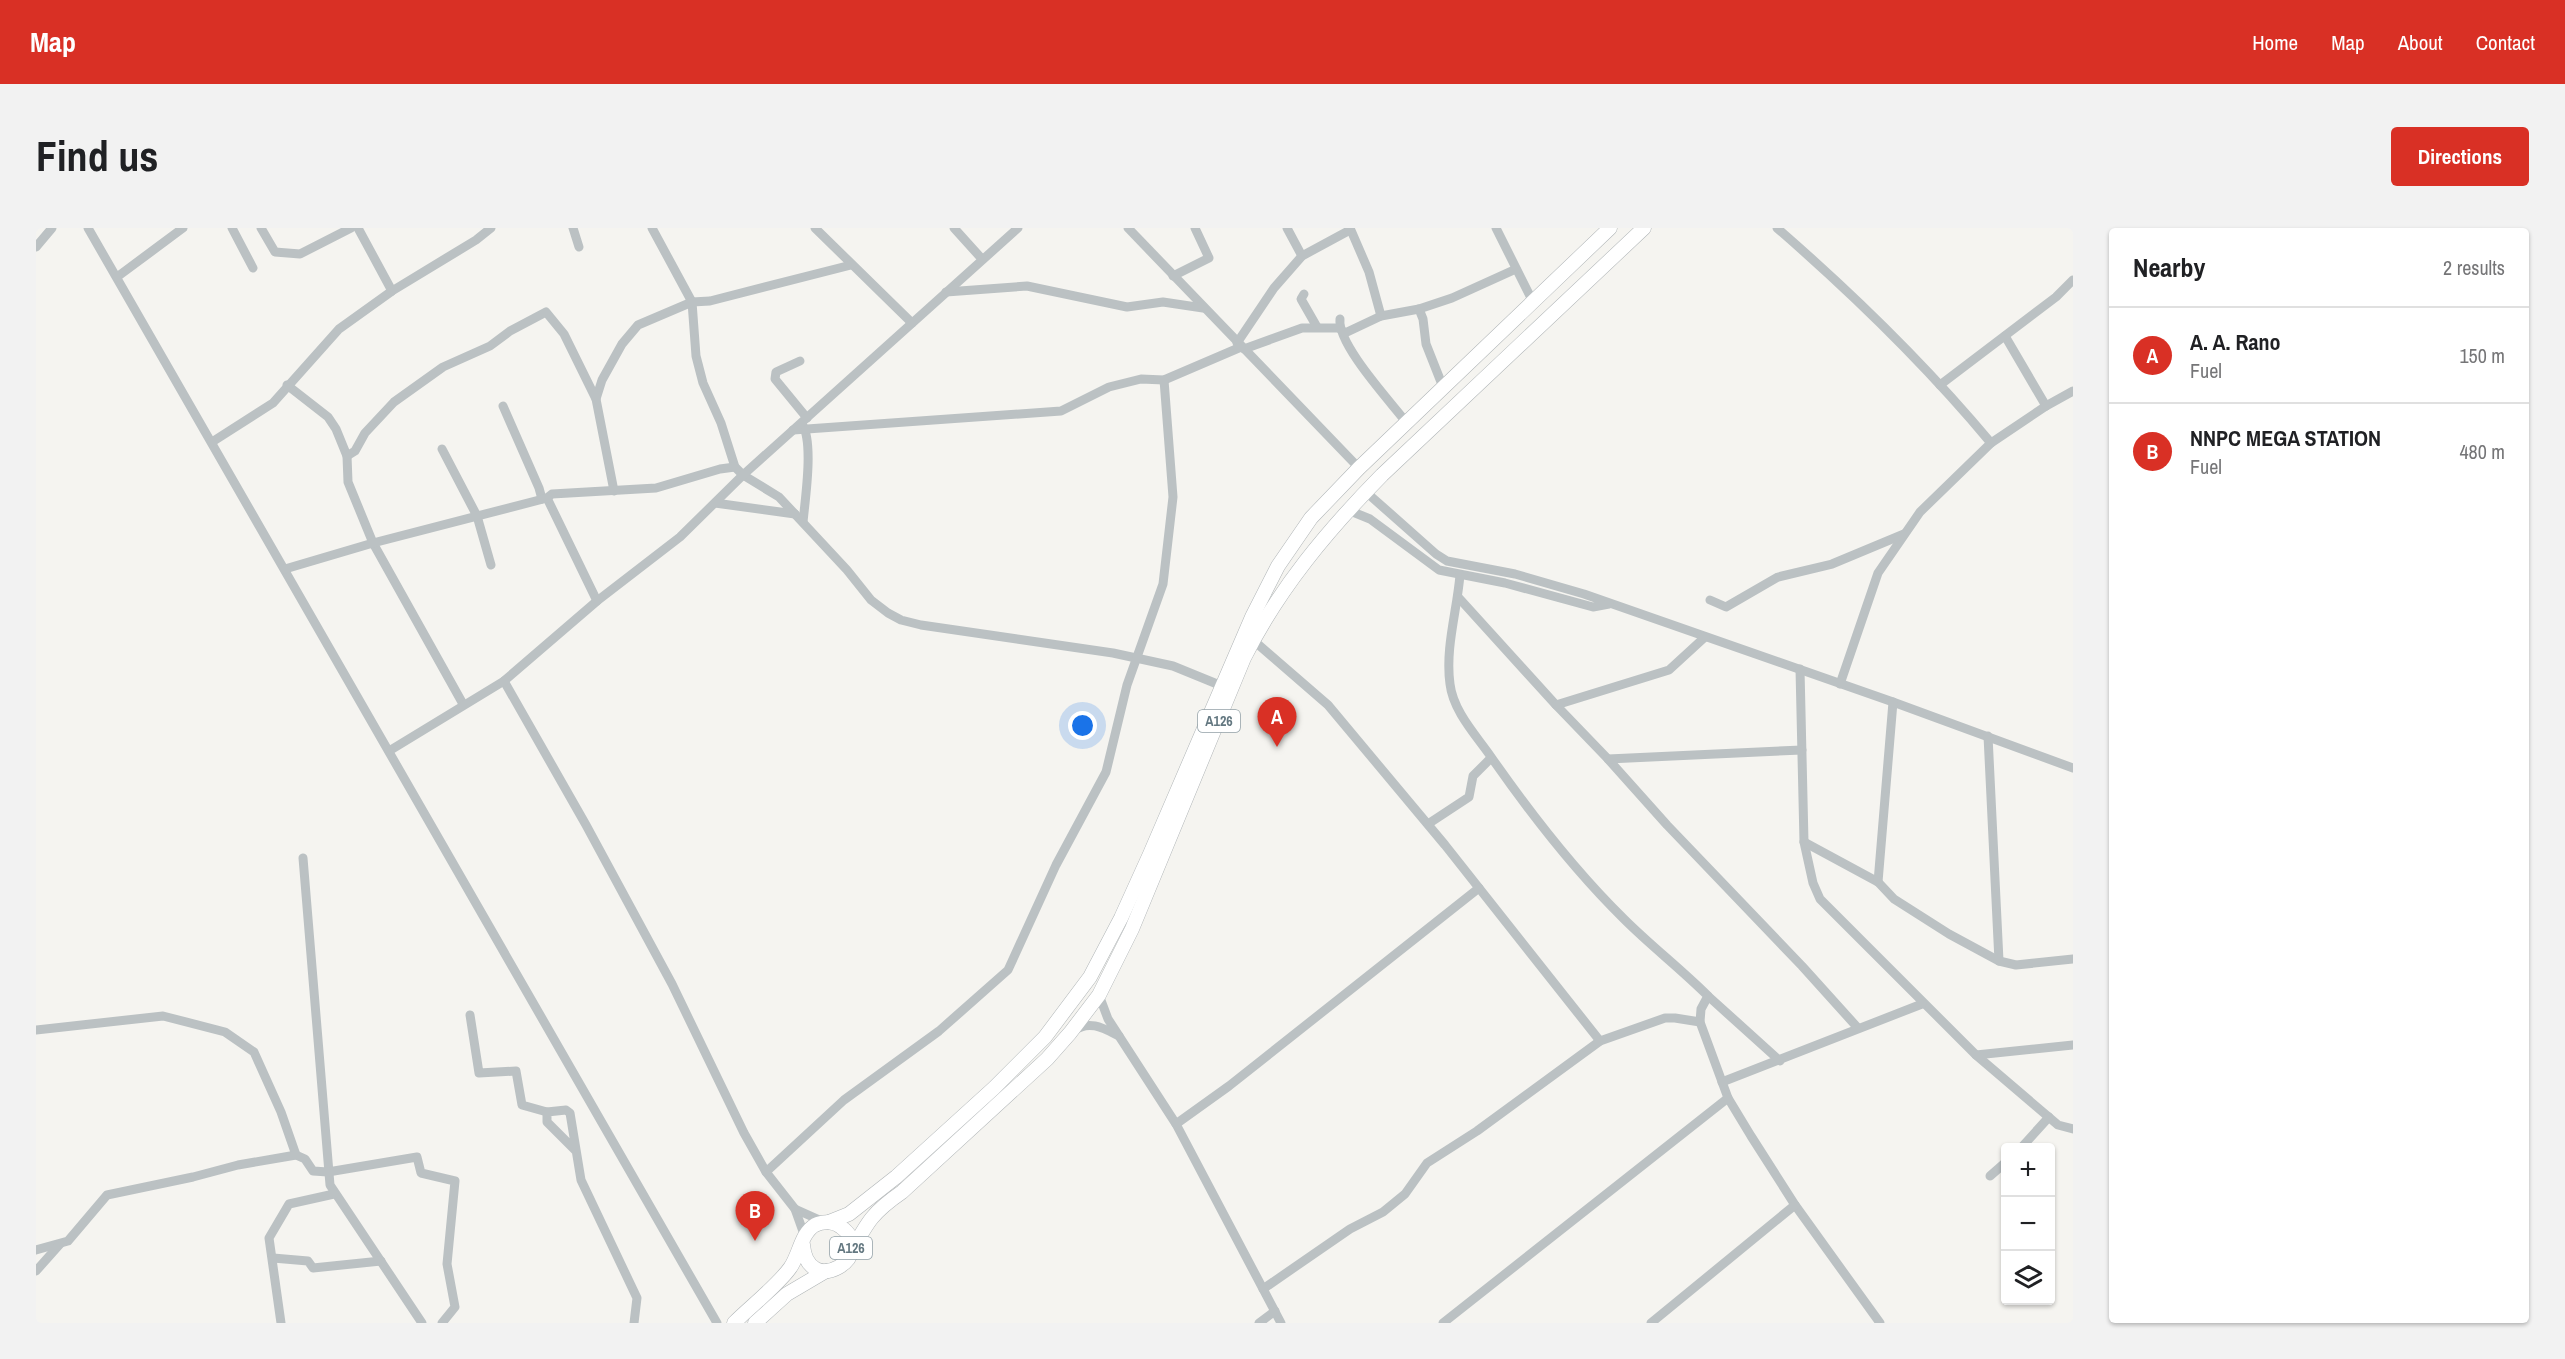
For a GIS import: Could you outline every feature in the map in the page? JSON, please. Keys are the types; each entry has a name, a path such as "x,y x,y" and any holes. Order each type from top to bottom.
{"highway":[{"name":"A126","path":"734,1323 785,1275 816,1225 849,1214 904,1170 1045,1037 1090,976 1121,918 1252,616 1278,566 1311,518 1406,422 1610,228"},
{"name":"A126","path":"755,1323 787,1294 826,1271 845,1264 863,1228 879,1208 911,1185 1047,1059 1071,1033 1099,995 1132,929 1253,640 1291,581 1348,510 1366,492 1644,228"},
{"name":"A126","path":"827,1222 842,1227 847,1232 852,1245 851,1252"},
{"name":"A126","path":"804,1241 807,1260 818,1269 826,1271"}],"street":[{"path":"36,247 52,228"},
{"path":"88,228 717,1323"},
{"path":"117,277 183,228"},
{"path":"232,228 253,268"},
{"path":"261,228 275,252 300,254 351,228"},
{"path":"358,228 392,291"},
{"path":"573,228 579,247"},
{"path":"652,228 692,302 696,356 703,383 721,423 735,467 743,475 779,496 847,570 871,600 901,620 1136,658 1173,666 1222,686"},
{"path":"815,228 912,323"},
{"path":"954,228 982,259"},
{"path":"389,750 504,681 597,601 680,537 743,475 793,430 804,423 1018,228"},
{"path":"1128,228 1359,468"},
{"path":"1287,228 1302,256"},
{"path":"1496,228 1533,303"},
{"path":"1777,228 1870,313 1940,385 1990,443"},
{"path":"212,442 273,403 339,329 392,291 476,240 488,229"},
{"path":"1173,276 1209,258 1197,229"},
{"path":"1241,346 1274,288 1302,256 1350,229 1369,272 1381,316"},
{"path":"596,399 602,380 622,344 638,325 692,302 710,301 851,265"},
{"path":"1340,324 1345,333 1381,316 1419,309 1452,298 1516,269"},
{"path":"1940,385 2056,297 2073,280"},
{"path":"946,292 1027,286 1127,307 1163,302 1203,308"},
{"path":"1304,294 1301,298 1317,327"},
{"path":"1419,309 1423,319 1426,344 1443,387"},
{"path":"346,456 355,451 365,434 394,402 443,367 490,346 510,331 546,312 564,334 596,399 614,491"},
{"path":"804,423 1061,411 1109,387 1141,379 1164,380 1241,346 1302,328 1340,324"},
{"path":"1340,324 1358,361 1406,422"},
{"path":"2005,336 2046,406"},
{"path":"800,361 776,372 775,379 804,423 807,459 803,522"},
{"path":"766,1172 844,1100 939,1031 1008,970 1056,866 1106,772 1127,685 1163,584 1173,497 1164,380"},
{"path":"287,385 328,417 336,429 346,456 348,482 373,543 463,704"},
{"path":"1840,684 1878,573 1920,512 1990,443 2073,391"},
{"path":"503,406 539,488 597,601"},
{"path":"442,449 477,516 491,565"},
{"path":"285,569 373,543 545,499 552,494 656,488 720,469 735,467"},
{"path":"1366,492 1442,558 1515,574 1609,604 1800,669 2073,768"},
{"path":"715,503 795,514"},
{"path":"1348,510 1370,519 1432,567 1460,575 1505,583 1593,608 1609,604"},
{"path":"1710,600 1726,607 1778,577 1832,564 1904,534"},
{"path":"1460,575 1452,632 1449,683 1461,714 1542,828 1577,870 1625,920 1780,1061"},
{"path":"1458,597 1666,825 1857,1027"},
{"path":"1556,705 1669,670 1705,637"},
{"path":"1253,640 1328,705 1428,824 1600,1041"},
{"path":"1800,669 1804,842 1813,883 1820,899 1922,1004 1976,1055 2058,1125 2073,1129"},
{"path":"504,681 586,825 672,984 744,1133 766,1172 795,1209 804,1241"},
{"path":"1878,882 1893,702"},
{"path":"1988,736 1999,961"},
{"path":"1608,759 1802,750"},
{"path":"1428,824 1469,797 1473,776 1491,758"},
{"path":"1804,842 1878,882 1894,899 1949,934 1999,961 2016,965 2073,959"},
{"path":"303,858 328,1172 334,1194 339,1197 422,1323"},
{"path":"1176,1124 1229,1086 1479,888"},
{"path":"1099,995 1108,1019 1176,1124 1281,1323"},
{"path":"1708,996 1701,1009 1700,1022 1728,1098 1796,1205 1880,1323"},
{"path":"1722,1082 1780,1061 1857,1027 1922,1004"},
{"path":"470,1015 479,1072 516,1071 522,1105 547,1112 564,1110 570,1113 581,1180 634,1288 637,1298 634,1323"},
{"path":"36,1030 163,1016 225,1032 254,1052 281,1112 296,1155"},
{"path":"1263,1289 1350,1229 1383,1212 1405,1194 1427,1163 1477,1131 1600,1041 1665,1018 1700,1022"},
{"path":"1071,1033 1079,1027 1093,1025 1121,1037"},
{"path":"1976,1055 2073,1045"},
{"path":"1443,1323 1728,1098"},
{"path":"547,1112 547,1122 575,1150"},
{"path":"2026,1143 2049,1117"},
{"path":"36,1250 68,1241 107,1195 238,1165 296,1155 305,1158 313,1171 328,1172 417,1157 422,1173 455,1181 447,1264 455,1306 442,1323"},
{"path":"1990,1176 2001,1166"},
{"path":"281,1323 269,1238 289,1204 334,1194"},
{"path":"1651,1323 1796,1205"},
{"path":"795,1209 827,1222"},
{"path":"36,1271 62,1243"},
{"path":"273,1258 308,1262 313,1268 381,1261"},
{"path":"1259,1323 1275,1311"}],"place":[{"name":"A. A. Rano","path":"1277,747"},
{"name":"NNPC MEGA STATION","path":"755,1241"}]}
